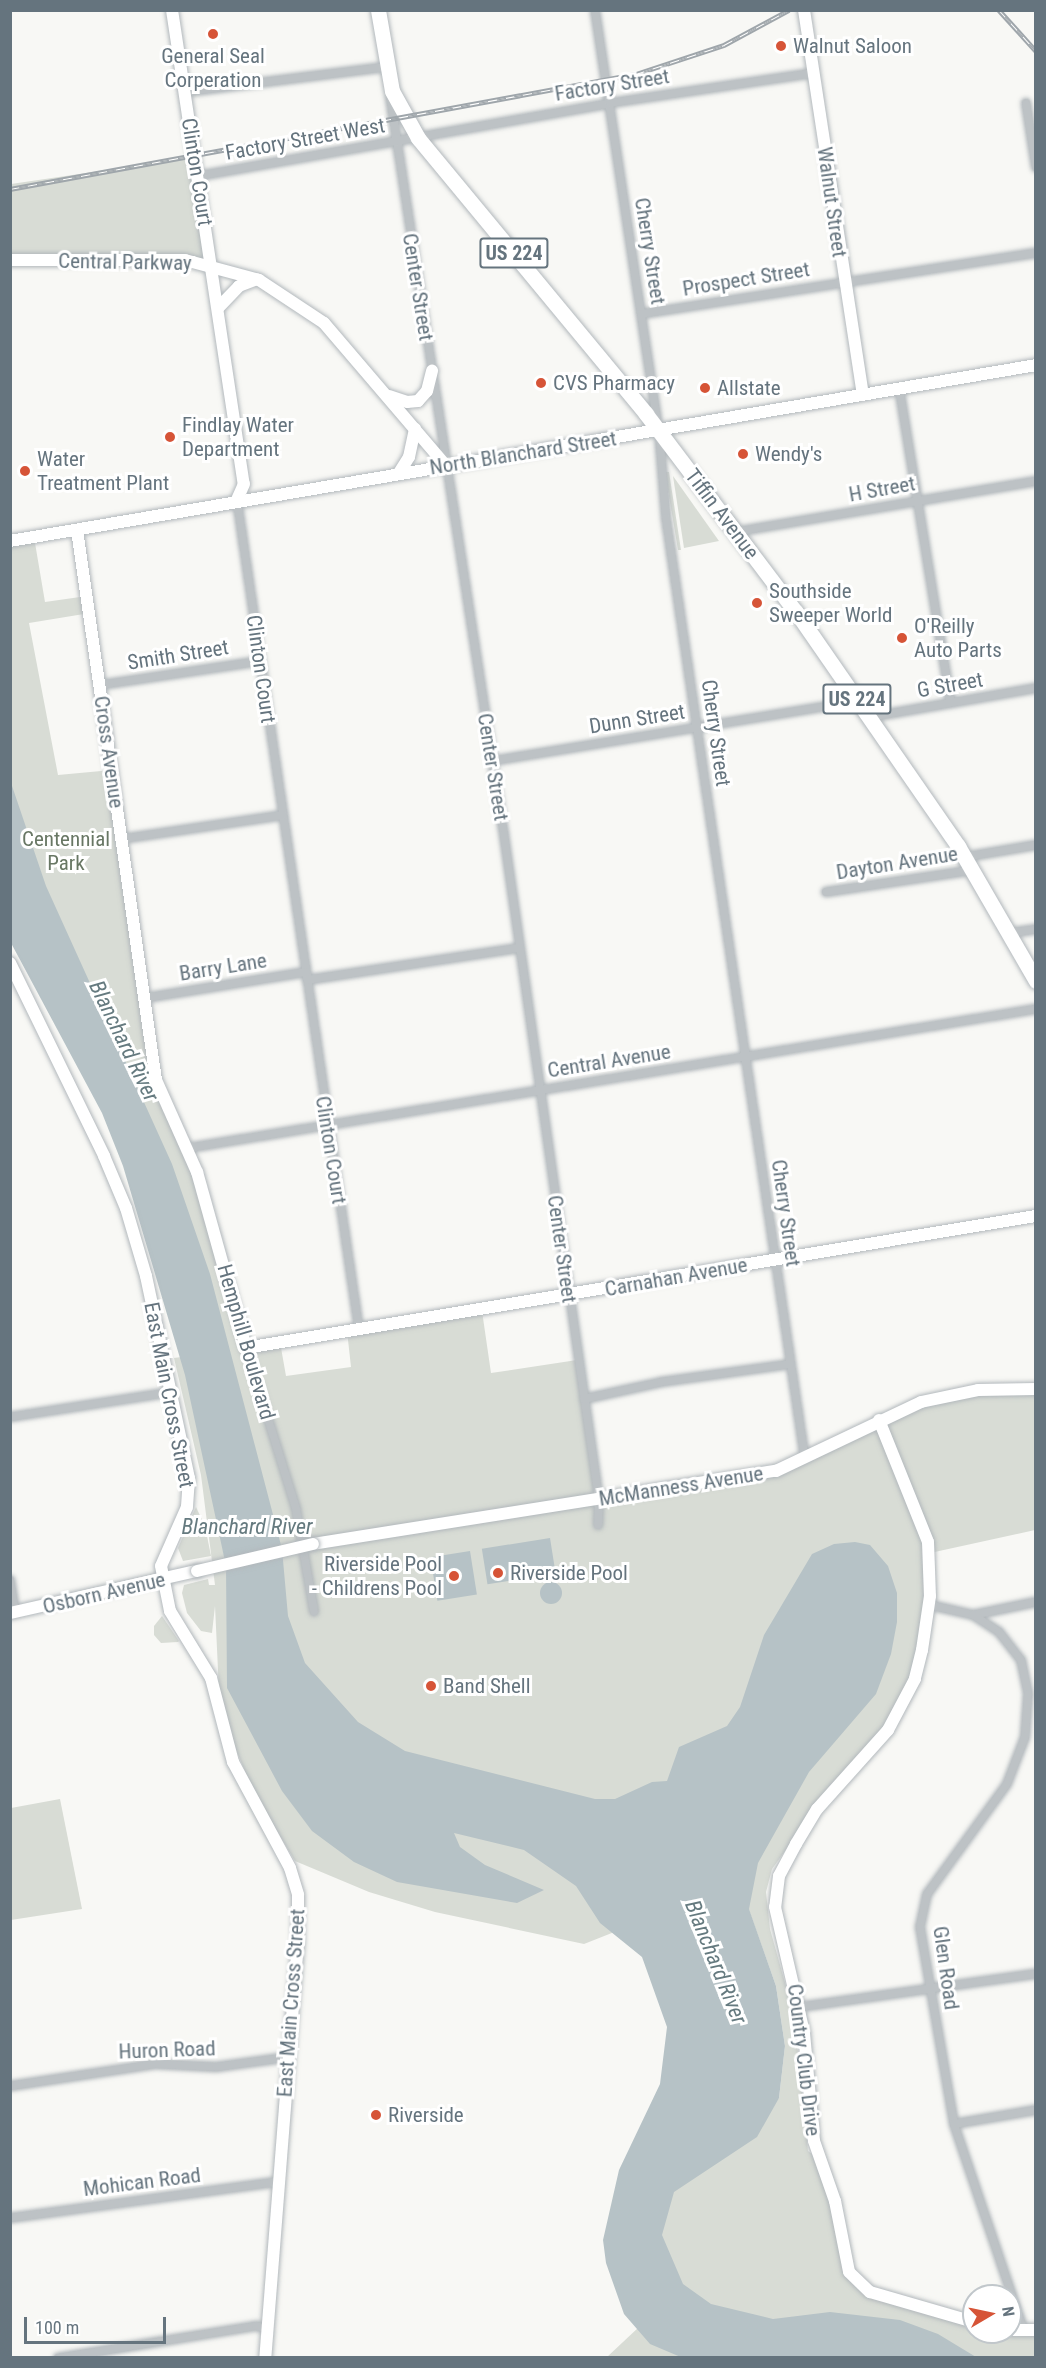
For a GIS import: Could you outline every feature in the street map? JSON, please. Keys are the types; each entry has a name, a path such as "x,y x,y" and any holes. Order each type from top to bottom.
{"highway":[{"name":"Center Street","path":"378,10 386,67"},
{"name":"Tiffin Avenue","path":"386,67 396,102 418,138 659,431 859,701 969,863 1035,981"}],"street":[{"name":"Clinton Court","path":"172,10 244,484 237,500 359,1329"},
{"name":"Cherry Street","path":"595,10 659,431 666,518 805,1460"},
{"name":"Walnut Street","path":"804,10 844,283 863,394"},
{"path":"185,92 386,67"},
{"name":"Center Street","path":"386,67 540,1090 599,1499 598,1525"},
{"name":"Factory Street","path":"418,138 610,103 813,73"},
{"path":"1026,103 1035,167"},
{"name":"Factory Street West","path":"198,176 418,138"},
{"name":"Prospect Street","path":"641,314 1035,252"},
{"name":"Central Parkway","path":"10,260 158,259 211,265 257,279 324,323 446,466"},
{"path":"218,308 239,286 257,279"},
{"name":"North Blanchard Street","path":"10,541 237,500 659,431 1035,364"},
{"path":"388,396 407,402 418,401 427,391 432,371"},
{"path":"899,387 951,703"},
{"path":"399,473 409,457 415,429"},
{"name":"H Street","path":"735,532 1035,481"},
{"name":"Cross Avenue","path":"77,530 156,1080"},
{"name":"Smith Street","path":"100,685 260,661"},
{"name":"G Street","path":"870,717 1035,688"},
{"name":"Dunn Street","path":"492,761 859,701"},
{"path":"121,839 283,815"},
{"name":"Dayton Avenue","path":"826,892 969,863 1035,844"},
{"path":"1009,933 1035,929"},
{"name":"Barry Lane","path":"145,999 519,948"},
{"name":"East Main Cross Street","path":"10,963 122,1199 146,1276 189,1478 189,1499 163,1559 163,1580 173,1618 210,1678 217,1714 241,1782 295,1881 299,1921 265,2358"},
{"name":"Central Avenue","path":"188,1148 328,1127 1035,1009"},
{"name":"Hemphill Boulevard","path":"156,1080 188,1148 296,1509 314,1611"},
{"name":"Carnahan Avenue","path":"246,1348 1035,1216"},
{"path":"584,1399 661,1382 790,1364"},
{"name":"McManness Avenue","path":"197,1571 312,1544 776,1471 805,1460 879,1420 921,1402 963,1392 1035,1389"},
{"path":"10,1417 171,1392"},
{"name":"Country Club Drive","path":"879,1420 928,1542 930,1605 919,1665 906,1700 888,1730 817,1809 779,1876 777,1922 800,2007 814,2141 835,2201 849,2272 870,2292 962,2318"},
{"name":"Osborn Avenue","path":"13,1612 197,1571"},
{"path":"10,1580 13,1612"},
{"path":"930,1605 973,1615 1035,1602"},
{"name":"Glen Road","path":"973,1615 999,1632 1021,1660 1028,1694 1027,1723 1019,1758 1007,1784 924,1900 920,1927 954,2124 1030,2330"},
{"path":"800,2007 1035,1974"},
{"name":"Huron Road","path":"10,2086 156,2064 216,2067 289,2057"},
{"path":"954,2124 1035,2110"},
{"name":"Mohican Road","path":"10,2218 278,2182"},
{"path":"58,2358 256,2326 267,2329"}],"green space":[{"path":"195,157 211,265 11,260 11,184"},
{"path":"665,472 669,472 681,550 678,550"},
{"path":"673,476 719,541 684,548"},
{"name":"Centennial Park","path":"34,537 45,602 87,596 90,613 29,623 58,775 112,770 156,1080 188,1148 246,1347 280,1342 286,1376 351,1367 347,1331 482,1311 491,1373 577,1360 599,1498 776,1471 921,1402 1035,1389 1035,1530 930,1553 931,1573 906,1699 790,1844 772,1869 766,1892 770,1929 794,2015 808,2151 820,2160 858,2283 962,2318 962,2344 1022,2344 1022,2330 1035,2330 1035,2357 607,2357 639,2327 645,2196 779,2098 785,2046 776,1986 749,1910 675,1908 584,1944 435,1912 369,1892 295,1861 254,1793 232,1740 219,1692 215,1606 212,1633 201,1631 187,1613 182,1593 184,1585 208,1579 209,1585 215,1585 201,1475 174,1358 204,1354 11,862 11,541"},
{"path":"196,1507 205,1526 211,1556 183,1561 178,1548"},
{"path":"162,1616 178,1642 161,1643 154,1635 154,1626"},
{"path":"60,1799 82,1909 11,1920 11,1808"}],"water":[{"name":"Blanchard River","path":"10,780 46,886 172,1164 210,1274 282,1549 288,1616 305,1663 358,1722 405,1751 595,1799 615,1799 652,1782 667,1781 679,1747 727,1726 740,1707 764,1635 812,1554 834,1544 855,1542 870,1545 888,1566 897,1593 897,1622 891,1654 876,1694 809,1772 758,1863 749,1909 776,1986 785,2046 779,2098 757,2137 674,2192 662,2235 683,2284 711,2304 773,2319 830,2312 900,2320 938,2334 976,2357 683,2358 650,2344 624,2314 606,2263 603,2240 619,2170 660,2084 667,2027 642,1957 600,1923 576,1886 524,1850 454,1833 460,1847 485,1865 544,1890 517,1903 397,1882 354,1862 312,1831 282,1791 227,1688 226,1566 185,1375 123,1166 102,1113 11,943"},
{"path":"550,1538 556,1574 487,1584 482,1549"},
{"name":"Riverside Pool - Childrens Pool","path":"470,1551 477,1594 437,1601 430,1557"},
{"path":"551,1582 559,1585 562,1593 559,1601 551,1604 543,1601 540,1593 543,1585"}],"railway":[{"path":"10,189 636,74 724,45 789,10"},
{"path":"999,10 1036,51"}],"place":[{"name":"General Seal Corperation","path":"213,34"},
{"name":"Walnut Saloon","path":"781,46"},
{"name":"CVS Pharmacy","path":"541,383"},
{"name":"Allstate","path":"705,388"},
{"name":"Findlay Water Department","path":"170,437"},
{"name":"Wendy's","path":"743,454"},
{"name":"Water Treatment Plant","path":"25,471"},
{"name":"Southside Sweeper World","path":"757,603"},
{"name":"O'Reilly Auto Parts","path":"902,638"},
{"name":"Riverside Pool","path":"498,1573"},
{"name":"Riverside Pool - Childrens Pool","path":"454,1576"},
{"name":"Band Shell","path":"431,1686"},
{"name":"Riverside","path":"376,2115"}]}
